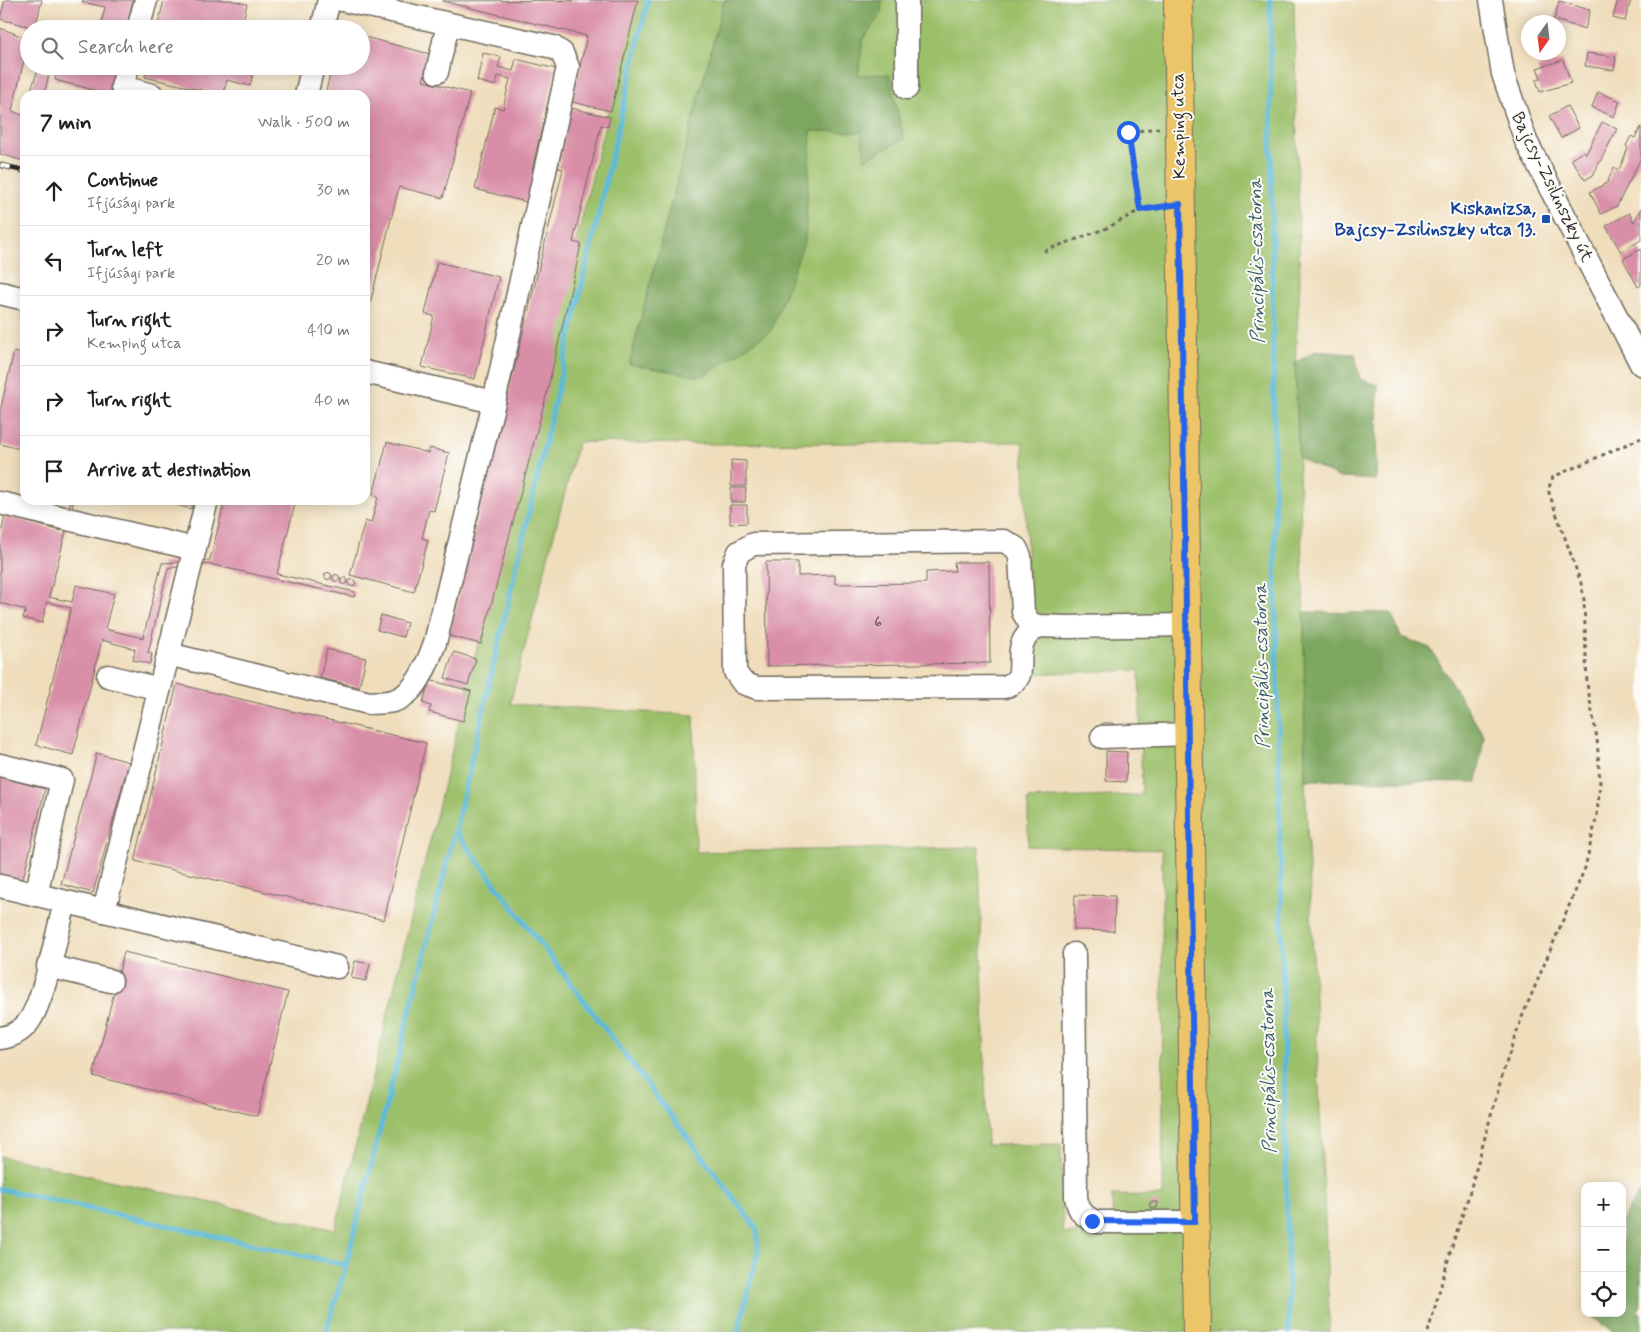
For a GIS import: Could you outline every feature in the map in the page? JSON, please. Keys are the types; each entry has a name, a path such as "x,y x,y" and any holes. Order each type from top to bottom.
{"main road":[{"name":"Kemping utca","path":"1178,0 1197,1332"}],"street":[{"path":"140,20 146,0"},
{"path":"324,20 329,0"},
{"path":"168,654 369,703 393,701 410,690 425,668 435,643 494,402 568,67 562,53 553,47 342,0"},
{"path":"907,0 907,88"},
{"name":"Bajcsy-Zsilinszky út","path":"1491,0 1504,74 1526,140 1641,364"},
{"path":"437,72 448,24"},
{"path":"126,75 122,88 131,90"},
{"path":"307,90 311,75"},
{"path":"0,293 20,298"},
{"path":"370,373 494,402"},
{"path":"0,503 20,504"},
{"path":"27,505 195,549"},
{"path":"104,911 206,505"},
{"path":"1039,626 1024,636 1021,645 1020,675 1012,683 1004,687 757,688 743,683 735,672 734,564 739,552 752,544 1004,541 1016,548 1020,556 1024,617 1030,624 1039,626 1187,625"},
{"path":"108,676 159,689"},
{"path":"1102,738 1188,734"},
{"path":"0,765 62,780 36,895"},
{"path":"0,886 337,967"},
{"path":"0,1038 9,1037 17,1033 27,1024 37,1005 65,902"},
{"path":"1074,954 1076,1197 1080,1209 1087,1218 1099,1222 1195,1222"},
{"path":"48,966 111,981"}],"path":[{"path":"1140,210 1128,132 1180,126"},
{"path":"1044,251 1107,228 1140,210 1180,204"},
{"path":"1428,1332 1504,1068 1522,1017 1585,868 1596,815 1600,784 1597,738 1587,684 1584,600 1581,583 1548,490 1553,477 1641,438"}],"green space":[{"path":"635,0 1294,0 1300,282 1295,363 1304,612 1305,780 1330,1332 0,1332 0,1156 335,1230","holes":["578,442 696,444 1023,442 1029,605 1039,615 1028,648 1029,674 1139,670 1142,795 1028,799 1028,846 1162,850 1163,1196 1112,1195 1113,1233 1063,1233 1061,1144 987,1145 979,847 696,852 694,715 510,704"]},
{"path":"724,0 882,0 881,14 863,39 858,75 889,74 904,139 865,159 861,132 811,131 805,240 771,331 702,377 629,364"},
{"path":"1316,351 1355,354 1360,379 1378,385 1376,480 1340,478 1299,458 1295,363"},
{"path":"1304,612 1391,613 1401,637 1430,648 1484,736 1477,782 1305,780"},
{"path":"1641,1190 1641,1306 1637,1311 1641,1314 1641,1332 1613,1332 1592,1317 1626,1317 1626,1214"}],"building":[{"path":"5,0 42,0 37,20 20,20 20,24 0,19"},
{"path":"83,0 133,0 128,20 102,20 105,7 82,2"},
{"path":"164,0 230,0 247,4 243,20 159,20"},
{"path":"638,0 611,111 572,102 587,36 442,1"},
{"path":"1618,0 1631,0 1625,21 1613,18"},
{"path":"1559,1 1590,10 1585,29 1566,23 1566,15 1555,15"},
{"path":"0,28 20,36 20,75 12,111 20,114 20,160 0,154"},
{"path":"370,38 430,54 423,81 470,93 443,198 399,187 370,304 370,90 326,90 330,75 370,75"},
{"path":"483,53 501,57 498,67 513,71 516,59 556,69 532,169 538,171 530,203 475,189 495,107 503,109 510,79 498,76 496,86 477,81"},
{"path":"1587,53 1616,57 1614,70 1585,66"},
{"path":"1563,60 1571,83 1540,92 1536,80 1541,78 1537,68"},
{"path":"36,75 49,75 45,90 31,90"},
{"path":"56,75 114,75 110,90 94,90 55,80"},
{"path":"145,75 253,75 250,86 227,80 224,90 201,90 145,77"},
{"path":"1598,92 1620,101 1614,117 1592,107"},
{"path":"1567,106 1579,128 1561,138 1549,116"},
{"path":"571,108 610,117 608,127 601,125 573,242 581,244 575,272 545,400 481,644 449,636 563,169 558,168"},
{"path":"1602,122 1617,129 1593,175 1585,180 1571,159 1584,151 1586,154"},
{"path":"1641,127 1641,158 1617,206 1601,214 1590,192 1607,183 1614,167 1619,170 1631,136 1635,138"},
{"path":"1641,208 1641,240 1621,252 1606,226 1629,213 1634,222"},
{"path":"1641,249 1641,285 1638,287 1623,259"},
{"path":"437,262 499,277 475,379 422,367 434,316 425,314"},
{"path":"14,352 20,354 20,449 0,444 0,411"},
{"path":"387,442 429,453 430,448 449,453 434,511 429,510 422,538 428,540 414,592 350,575 365,521 371,523 378,497 373,495"},
{"path":"731,460 746,461 746,486 731,486"},
{"path":"731,488 746,488 745,502 731,502"},
{"path":"70,505 73,505 49,597 72,602 76,585 114,594 105,629 143,638 162,563 210,560 224,505 295,505 277,574 355,592 354,597 209,564 168,568 148,653 152,654 150,664 133,660 135,649 102,640 73,755 36,745 71,608 47,602 42,623 23,618 26,610 0,603 0,537 5,516 62,531"},
{"path":"176,505 192,505 191,509"},
{"path":"730,505 747,505 747,523 730,524"},
{"path":"766,562 798,562 798,576 835,575 835,584 926,583 926,572 955,571 954,562 989,562 990,663 767,666"},
{"path":"328,572 332,576 328,580 324,576"},
{"path":"336,574 340,578 336,582 332,578"},
{"path":"344,577 348,581 344,585 340,581"},
{"path":"352,579 356,583 352,587 348,583"},
{"path":"381,615 407,623 403,637 377,630"},
{"path":"327,649 366,658 359,687 320,678"},
{"path":"454,652 476,659 468,685 445,678"},
{"path":"429,680 471,691 463,721 429,712 431,706 423,703"},
{"path":"177,684 426,743 384,920 135,861"},
{"path":"1102,723 1113,723 1113,731 1102,730"},
{"path":"1106,751 1127,752 1126,782 1106,781"},
{"path":"97,753 129,762 93,893 61,884"},
{"path":"0,777 45,789 21,887 0,881"},
{"path":"1075,895 1115,896 1114,931 1074,930"},
{"path":"124,952 288,992 257,1116 93,1076"},
{"path":"355,961 370,964 366,981 351,978"},
{"path":"1150,1202 1158,1202 1157,1208 1150,1208"}],"waterway":[{"path":"326,1332 346,1265 455,831 648,0"},
{"name":"Principális-csatorna","path":"1270,0 1275,556 1289,1332"},
{"path":"455,831 757,1229 758,1251 738,1332"},
{"path":"0,1189 346,1265"}],"railway":[{"path":"0,165 20,170"}],"place":[{"name":"Kiskanizsa, Bajcsy-Zsilinszky utca 13.","path":"1546,219"}],"route":[{"path":"1092,1221 1195,1222 1180,204 1140,210 1128,132"}]}
